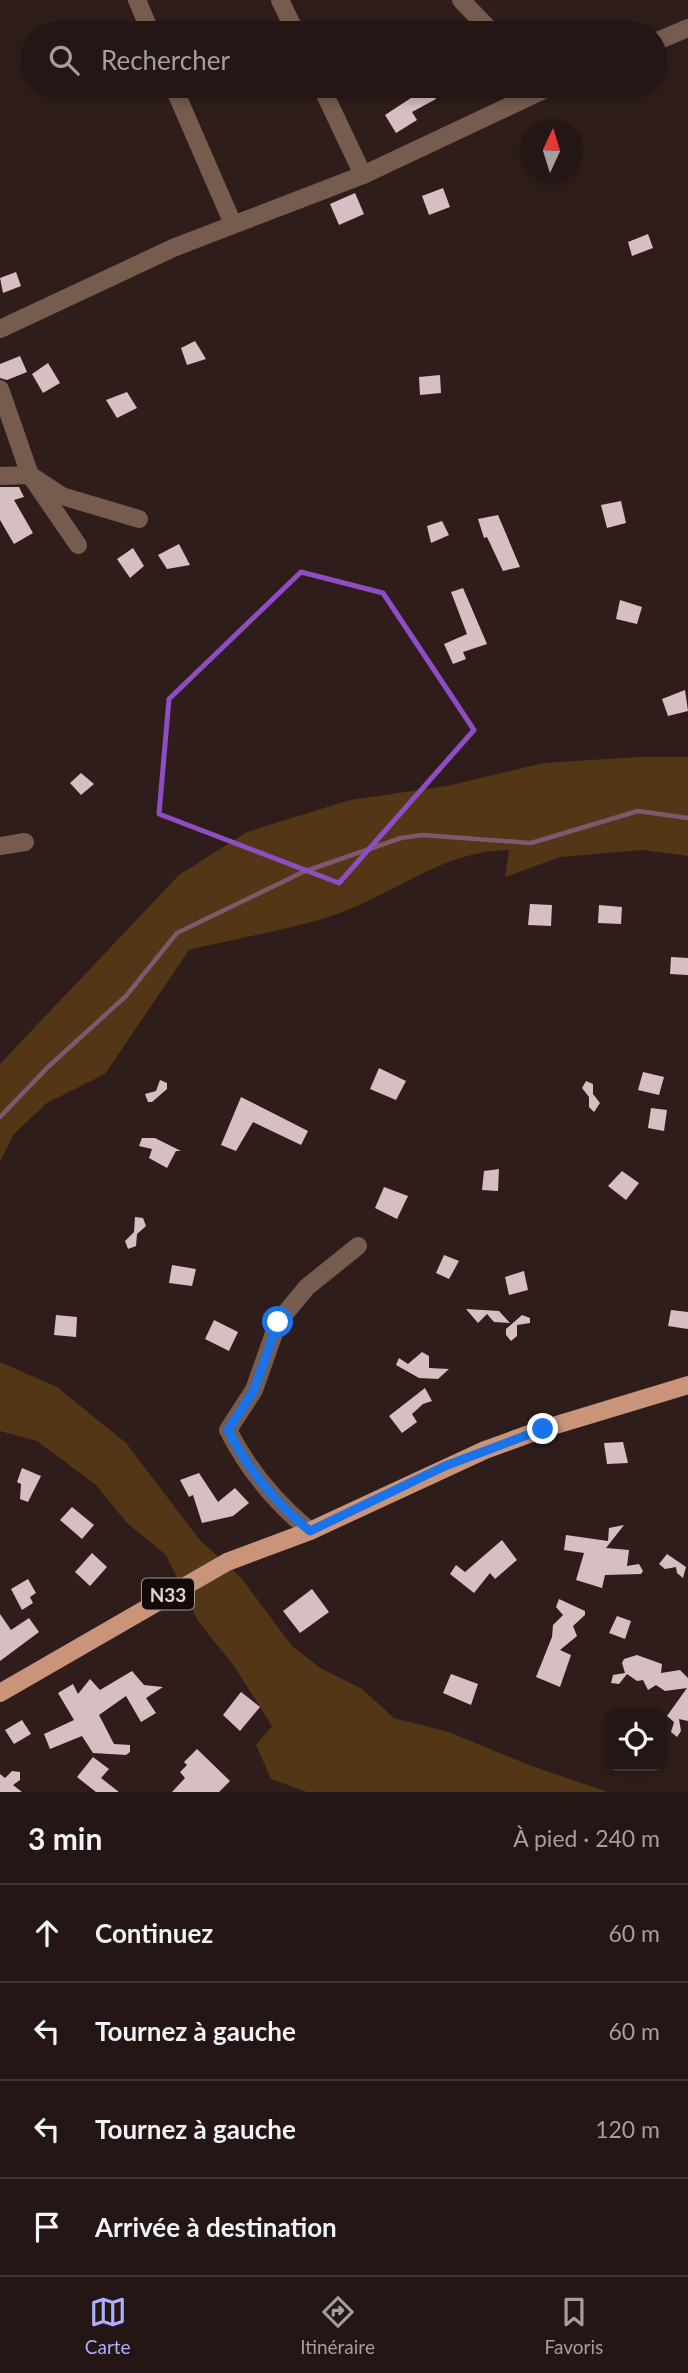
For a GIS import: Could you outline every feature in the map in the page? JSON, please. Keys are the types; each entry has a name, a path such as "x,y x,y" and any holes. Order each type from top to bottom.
{"main road":[{"name":"N33","path":"0,1693 227,1562 310,1531 485,1450 688,1385"}],"street":[{"path":"137,0 146,21"},
{"path":"280,0 290,21"},
{"path":"461,0 481,21"},
{"path":"667,37 688,28"},
{"path":"178,98 233,225"},
{"path":"327,98 363,175"},
{"path":"0,329 89,285 363,175 520,98"},
{"path":"0,389 30,475 78,545"},
{"path":"0,476 30,475 62,496 139,519"},
{"path":"0,846 25,842"},
{"path":"310,1531 277,1503 239,1453 228,1430 254,1390 278,1322 307,1287 358,1246"}],"highlighted area":[{"path":"301,572 383,593 474,730 339,883 159,814 169,699"}],"shaded area":[{"path":"688,757 688,856 642,850 560,857 505,877 509,850 485,852 442,865 323,919 189,950 105,1074 47,1103 14,1134 0,1161 0,1064 179,875 247,832 350,800 447,786 544,763"},
{"path":"0,1362 57,1387 126,1443 199,1539 242,1579 292,1646 320,1668 362,1689 394,1718 449,1732 529,1765 608,1792 307,1792 271,1779 256,1745 272,1726 234,1666 198,1621 166,1555 127,1523 96,1485 37,1441 0,1431"}],"building":[{"path":"411,98 436,99 412,112 417,120 396,133 385,115"},
{"path":"443,188 450,207 429,215 422,196"},
{"path":"355,193 364,214 339,225 330,204"},
{"path":"648,234 653,248 632,256 628,242"},
{"path":"16,272 21,286 3,293 0,278"},
{"path":"195,341 206,359 187,365 181,348"},
{"path":"20,356 27,372 7,380 0,378 0,364"},
{"path":"48,363 60,383 43,393 32,374"},
{"path":"440,375 441,393 420,395 419,377"},
{"path":"127,392 137,408 117,418 106,400"},
{"path":"0,487 19,487 24,497 14,500 33,533 14,544 0,520"},
{"path":"621,501 626,523 607,528 601,505"},
{"path":"498,515 520,567 503,571 487,537 484,538 478,519"},
{"path":"442,521 449,535 431,543 427,526"},
{"path":"179,544 190,565 167,569 158,555"},
{"path":"133,548 144,566 130,578 117,559"},
{"path":"463,588 487,644 463,652 466,659 453,664 444,644 467,634 451,592"},
{"path":"620,600 642,607 637,624 616,619"},
{"path":"685,690 688,711 668,716 662,699"},
{"path":"81,773 94,784 81,795 70,783"},
{"path":"530,904 552,905 551,926 528,925"},
{"path":"599,905 622,907 621,924 598,923"},
{"path":"671,957 688,958 688,975 670,974"},
{"path":"379,1068 406,1081 396,1100 370,1089"},
{"path":"643,1072 664,1077 659,1095 638,1090"},
{"path":"160,1080 167,1083 167,1089 152,1102 148,1102 145,1094 156,1091"},
{"path":"586,1081 593,1084 593,1094 600,1103 594,1112 589,1107 589,1097 582,1088"},
{"path":"241,1097 308,1131 301,1145 253,1122 236,1151 221,1145"},
{"path":"651,1108 667,1110 664,1131 648,1128"},
{"path":"142,1138 155,1138 181,1151 176,1151 167,1168 149,1158 152,1149 139,1146"},
{"path":"499,1169 498,1191 482,1190 484,1171"},
{"path":"622,1171 639,1183 626,1200 608,1186"},
{"path":"384,1187 408,1196 397,1219 375,1208"},
{"path":"135,1217 143,1218 146,1226 137,1234 136,1246 128,1249 125,1241 134,1232"},
{"path":"444,1255 459,1261 449,1279 436,1273"},
{"path":"172,1265 196,1269 192,1286 169,1283"},
{"path":"524,1271 528,1290 509,1295 505,1277"},
{"path":"466,1309 499,1311 510,1323 494,1322 487,1314 478,1323"},
{"path":"671,1310 688,1312 688,1329 668,1326"},
{"path":"56,1315 77,1317 76,1337 54,1335"},
{"path":"522,1315 530,1318 530,1323 517,1325 517,1336 511,1341 506,1335 506,1329"},
{"path":"214,1320 238,1332 229,1351 205,1339"},
{"path":"422,1352 429,1356 429,1368 449,1369 438,1379 419,1378 396,1365 399,1358 408,1364"},
{"path":"425,1388 432,1401 423,1404 412,1414 417,1422 402,1433 389,1416"},
{"path":"623,1442 628,1463 607,1464 604,1443"},
{"path":"22,1468 41,1476 28,1502 20,1499 21,1484 17,1482"},
{"path":"199,1473 218,1502 235,1488 249,1503 233,1516 202,1523 193,1495 189,1497 180,1480"},
{"path":"72,1507 94,1525 82,1539 60,1520"},
{"path":"624,1525 606,1548 629,1550 627,1566 639,1564 643,1571 641,1574 605,1575 602,1588 576,1580 584,1553 564,1550 566,1535 608,1541 609,1528"},
{"path":"502,1540 517,1560 495,1579 490,1573 474,1593 450,1574 456,1565 465,1572"},
{"path":"92,1553 107,1567 90,1586 75,1572"},
{"path":"667,1554 686,1567 683,1578 677,1573 676,1567 665,1569 659,1564"},
{"path":"28,1579 36,1593 30,1597 33,1603 22,1610 11,1589"},
{"path":"312,1589 329,1612 300,1633 283,1611"},
{"path":"559,1599 585,1611 585,1615 573,1626 577,1636 560,1650 571,1655 560,1687 536,1677 552,1637 553,1625 563,1615 556,1607"},
{"path":"0,1614 11,1630 29,1618 39,1632 0,1661"},
{"path":"617,1616 631,1621 625,1639 609,1633"},
{"path":"637,1655 662,1664 661,1673 680,1670 688,1678 688,1721 679,1719 681,1731 677,1737 671,1732 674,1722 667,1716 687,1688 665,1691 656,1685 648,1690 643,1680 637,1681 627,1674 619,1684 611,1683 613,1675 625,1673 622,1663 624,1659"},
{"path":"132,1671 144,1685 163,1687 146,1698 156,1713 141,1722 126,1696 99,1715 114,1744 130,1745 130,1752 126,1755 93,1753 82,1736 50,1749 44,1734 74,1720 58,1693 73,1684 78,1694 90,1679 100,1690"},
{"path":"451,1674 478,1684 471,1705 443,1693"},
{"path":"241,1692 260,1707 240,1731 223,1715"},
{"path":"22,1720 31,1734 14,1744 5,1730"},
{"path":"197,1749 230,1781 219,1792 172,1792 185,1778 180,1772 187,1765 184,1762"},
{"path":"93,1757 109,1769 101,1778 119,1792 96,1792 77,1777"},
{"path":"12,1771 20,1772 20,1780 13,1785 22,1792 0,1792 0,1774 5,1778"}],"waterway":[{"path":"0,1117 48,1067 126,996 177,933 303,872 401,838 422,835 531,843 638,811 688,818"}],"route":[{"path":"278,1322 254,1390 228,1430 239,1453 277,1503 310,1531 445,1466 543,1429"}]}
